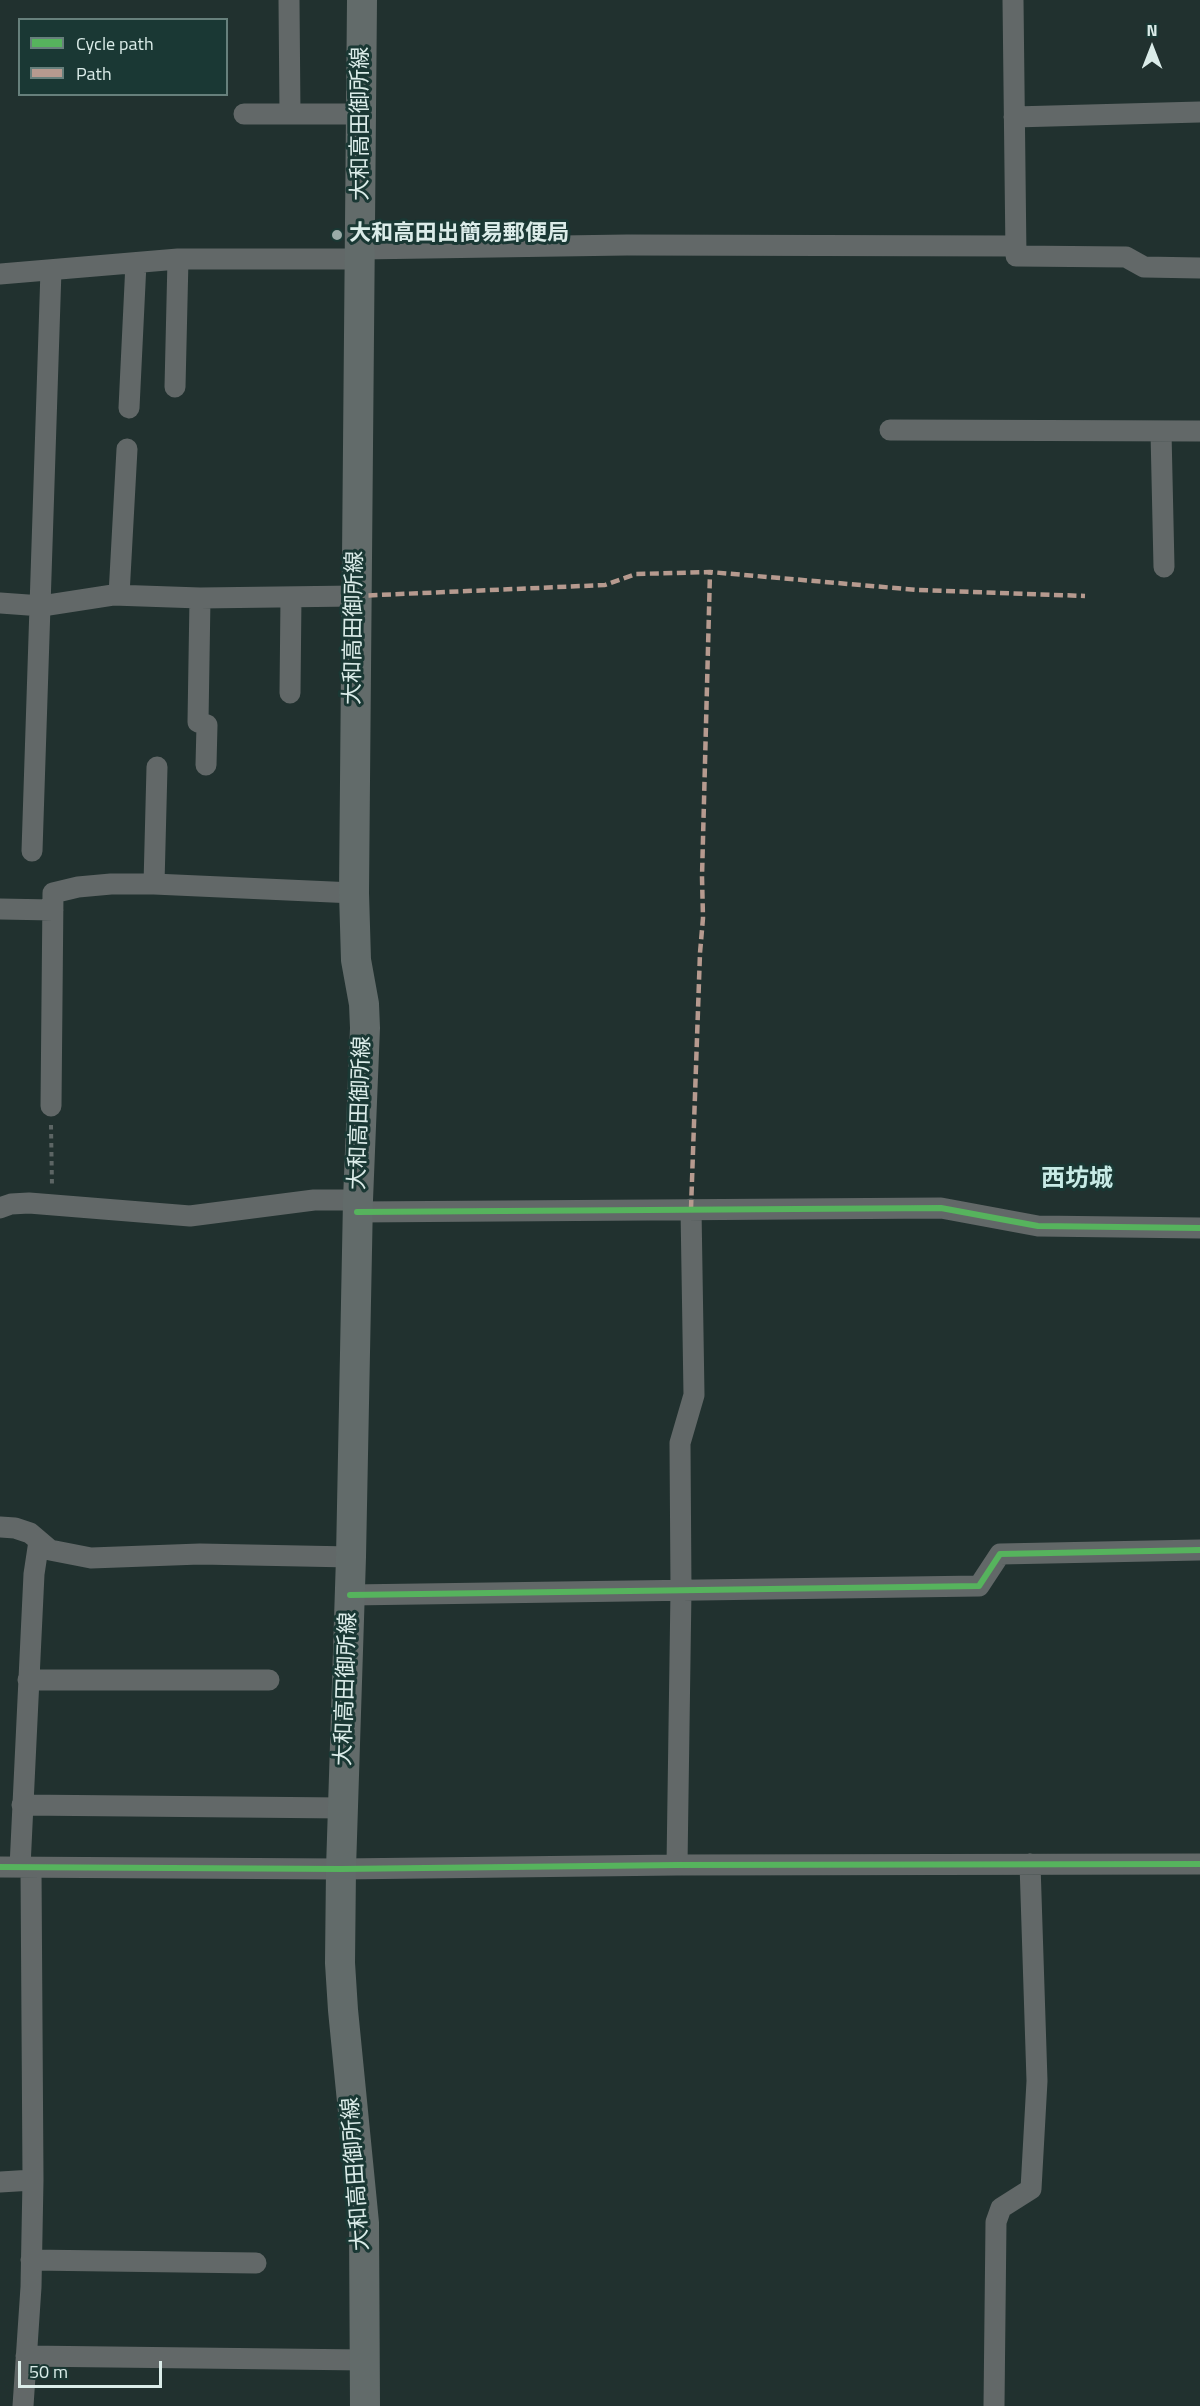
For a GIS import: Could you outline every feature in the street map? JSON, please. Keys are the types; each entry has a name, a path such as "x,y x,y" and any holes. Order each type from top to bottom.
{"main road":[{"name":"大和高田御所線","path":"362,0 354,893 356,960 364,1004 365,1028 357,1206 351,1557 340,1963 364,2223 365,2406"}],"street":[{"path":"289,0 290,114"},
{"path":"1013,0 1016,256 1126,257 1144,267 1200,268"},
{"path":"1014,117 1200,112"},
{"path":"244,114 362,114"},
{"path":"0,274 178,260 627,245 1016,246"},
{"path":"174,387 178,260"},
{"path":"129,408 136,263"},
{"path":"32,851 42,606 51,270"},
{"path":"890,430 1200,431"},
{"path":"1161,432 1164,567"},
{"path":"119,595 127,449"},
{"path":"0,603 42,606 119,595 200,598 355,596"},
{"path":"290,693 291,597"},
{"path":"200,598 198,722 207,725 206,765"},
{"path":"154,884 157,767"},
{"path":"51,1106 53,893 78,887 111,884 154,884 354,893"},
{"path":"0,909 53,910"},
{"path":"0,1208 11,1204 29,1203 190,1216 314,1200 357,1206 691,1209 941,1208 1038,1226 1200,1228"},
{"path":"677,1865 681,1590 680,1443 694,1395 691,1209"},
{"path":"0,1527 15,1528 30,1533 50,1550 91,1557 200,1554 351,1557"},
{"path":"23,2406 32,2260 33,2180 17,1868 34,1574 39,1541"},
{"path":"350,1595 979,1586 1000,1554 1200,1550"},
{"path":"28,1680 269,1680"},
{"path":"22,1805 343,1808"},
{"path":"994,2406 996,2222 1001,2208 1031,2189 1037,2081 1030,1864"},
{"path":"17,1868 341,1869 677,1865 1200,1864"},
{"path":"0,2182 33,2180"},
{"path":"32,2260 256,2264"},
{"path":"26,2356 365,2360"}],"path":[{"path":"51,1106 53,1205"}],"marked path":[{"path":"355,596 605,585 636,574 710,572 918,590 1085,596"},
{"path":"691,1209 703,918 702,877 710,572"}],"cycle path":[{"path":"357,1212 941,1208 1038,1226 1200,1228"},
{"path":"350,1595 979,1586 1000,1554 1200,1550"},
{"path":"0,1867 341,1869 677,1865 1200,1864"}],"place":[{"name":"大和高田出簡易郵便局","path":"337,235"}],"district":[{"name":"西坊城","path":"1077,1180"}]}
